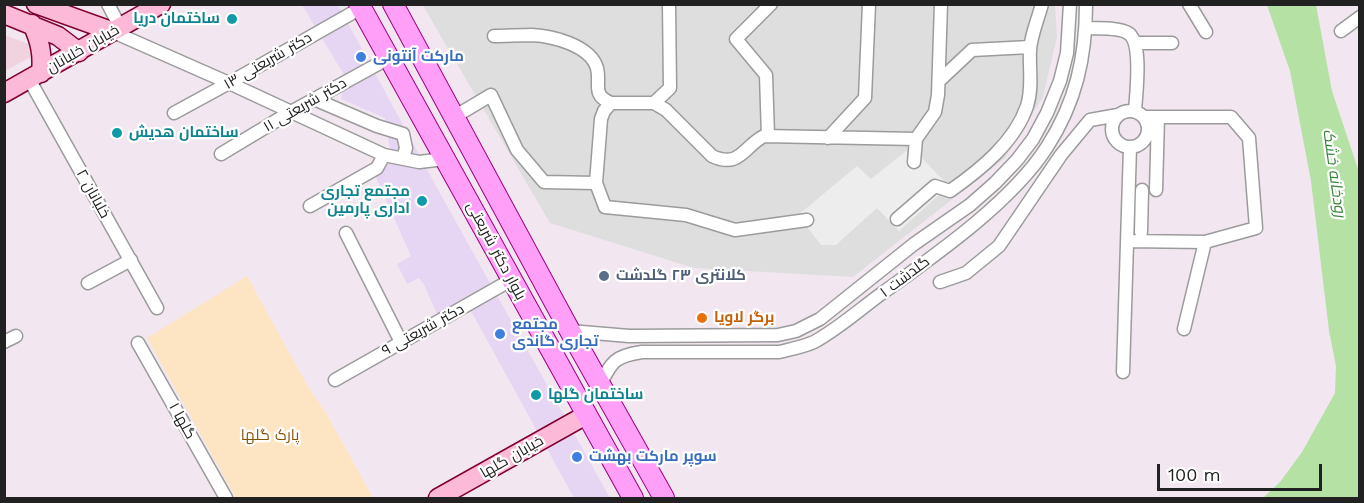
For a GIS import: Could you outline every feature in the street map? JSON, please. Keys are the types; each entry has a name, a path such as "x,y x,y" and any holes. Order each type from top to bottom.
{"main road":[{"name":"بلوار دکتر شریعتی","path":"393,4 662,498"},
{"name":"بلوار دکتر شریعتی","path":"360,6 632,498"}],"street":[{"path":"36,4 68,10 115,29 384,155 419,162 445,159"},
{"path":"108,4 115,29"},
{"name":"خیابان خلبانان","path":"4,93 161,4"},
{"path":"405,27 407,4"},
{"path":"654,103 670,88 669,4"},
{"path":"768,136 766,75 736,39 771,4"},
{"path":"828,138 865,98 869,4"},
{"path":"914,162 916,140 935,112 939,81 941,4"},
{"path":"897,219 935,186 950,191 993,156 1017,127 1028,104 1030,47 1042,4"},
{"name":"گلدشت ۱","path":"570,331 629,336 778,335 806,327 820,319 914,244 970,205 995,183 1033,139 1060,81 1067,53 1070,4"},
{"name":"گلدشت ۱","path":"600,385 609,367 623,355 642,352 779,351 800,347 829,333 927,261 1007,195 1047,148 1076,86 1083,56 1086,4"},
{"path":"1189,4 1206,32"},
{"name":"۱۳ دکتر شریعتی","path":"174,112 229,83 360,6"},
{"path":"58,36 63,32 68,10"},
{"path":"4,14 58,36 79,52"},
{"path":"1341,31 1359,17"},
{"path":"32,24 40,41 42,60 35,76"},
{"path":"1086,28 1128,33 1136,43 1140,114 1148,128 1145,140 1130,147 1124,146 1114,138 1112,125 1118,115"},
{"path":"494,36 533,35 569,44 588,54 597,67 599,95 603,100 611,103 654,103 666,110 712,156 721,160 740,157 756,140 768,136 916,140"},
{"path":"1136,43 1172,43"},
{"path":"939,81 972,50 1030,47"},
{"name":"۱۱ دکتر شریعتی","path":"221,154 289,112 389,58"},
{"name":"۲ خلبانان","path":"35,76 157,308"},
{"path":"454,117 491,95 517,150 544,182 596,183"},
{"path":"314,99 377,126 404,134 426,125"},
{"path":"611,103 601,119 596,183 605,207 686,215 735,230 807,220"},
{"path":"940,282 966,273 999,246 1061,155 1090,120 1123,112 1158,117 1232,117 1249,138 1256,228 1205,242 1127,241"},
{"path":"1128,190 1160,190 1158,117"},
{"path":"402,158 406,148 404,134"},
{"path":"1123,372 1130,147"},
{"path":"310,207 377,168 384,155"},
{"path":"1141,232 1142,190"},
{"path":"346,233 401,342"},
{"path":"1184,329 1205,242"},
{"path":"914,244 927,261"},
{"path":"88,283 131,260"},
{"name":"دکتر شریعتی ۹","path":"335,380 511,280"},
{"path":"700,335 700,352"},
{"path":"4,342 16,336"},
{"name":"۱ گلها","path":"138,343 226,498"},
{"name":"خیابان گلها","path":"438,498 586,415"}],"shaded area":[{"path":"422,4 1055,5 1057,37 1043,97 1005,158 853,277 694,268 550,223"},
{"path":"302,5 338,5 610,498 574,498 466,302 439,318 419,278 407,284 397,264 411,256 374,173 392,162 385,118 341,99 344,75"},
{"path":"5,35 44,50 5,71"},
{"path":"911,147 949,186 899,231 877,208 836,245 821,245 798,215 857,166 871,179"}],"green space":[{"name":"پارک گلها","path":"247,276 373,498 236,498 147,338"}],"water":[{"name":"رودخانه خشک","path":"1267,5 1316,5 1332,91 1359,172 1359,498 1263,498 1280,482 1302,452 1335,393 1336,366 1329,331 1311,181 1290,71"}],"place":[{"name":"ساختمان دریا","path":"232,19"},
{"name":"مارکت آنتونی","path":"361,57"},
{"name":"ساختمان هدیش","path":"117,133"},
{"name":"مجتمع تجاری اداری پارمین","path":"422,201"},
{"name":"کلانتری ۲۳ گلدشت","path":"604,276"},
{"name":"برگر لاویا","path":"702,318"},
{"name":"مجتمع تجاری گاندی","path":"500,334"},
{"name":"ساختمان گلها","path":"536,395"},
{"name":"سوپر مارکت بهشت","path":"577,457"}]}
